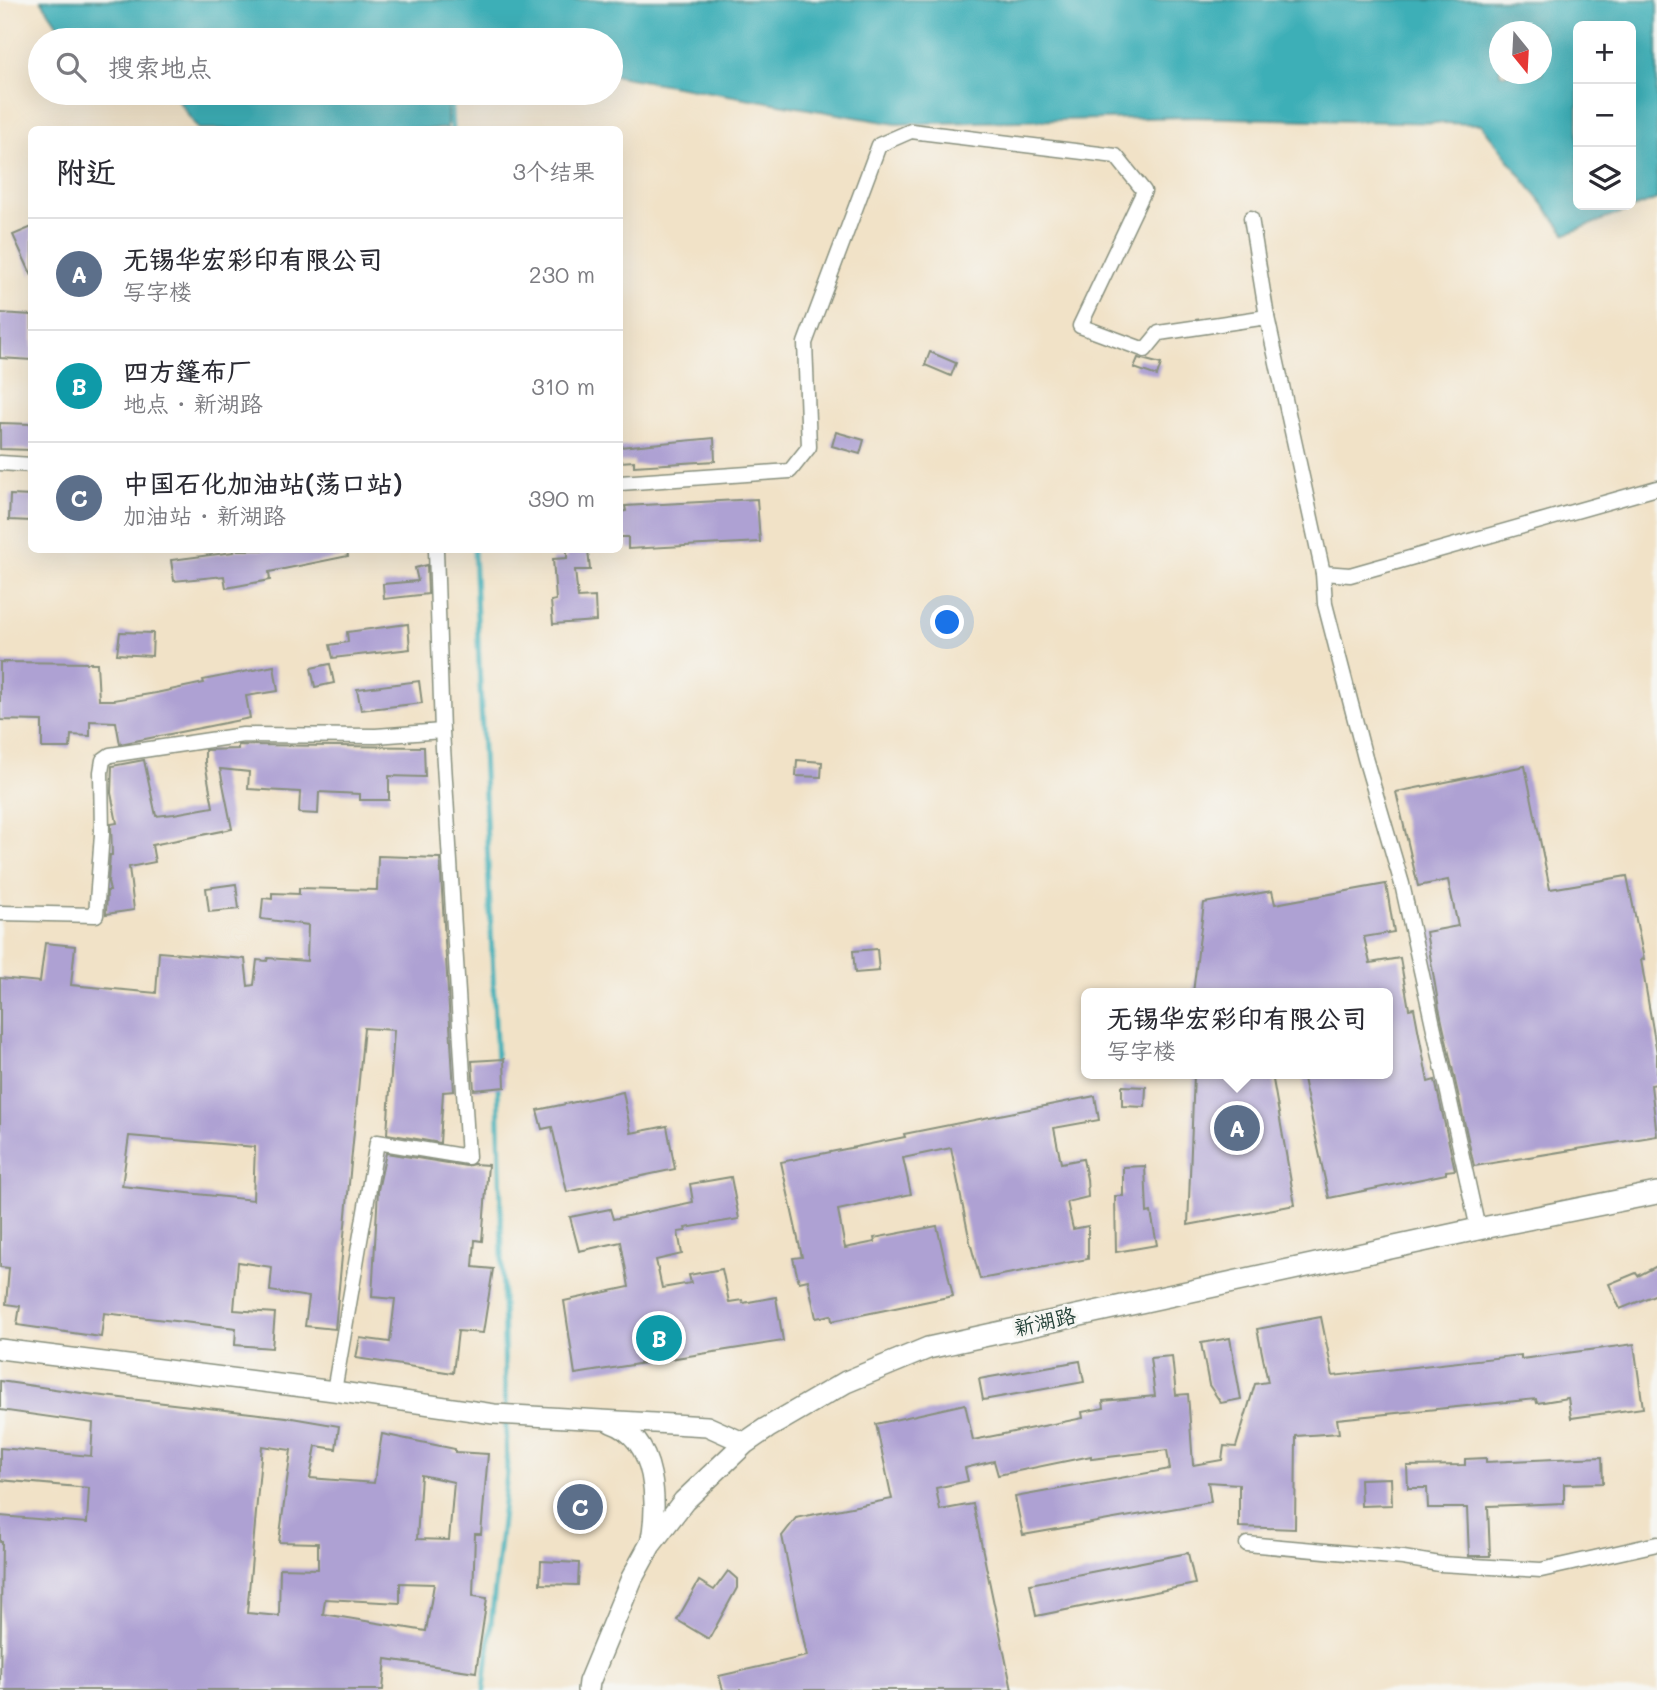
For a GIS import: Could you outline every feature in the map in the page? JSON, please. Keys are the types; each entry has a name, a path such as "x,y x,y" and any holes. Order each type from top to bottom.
{"main road":[{"name":"新湖路","path":"588,1690 632,1578 650,1545 684,1501 745,1443 846,1381 928,1349 1478,1229 1657,1193"}],"street":[{"path":"623,483 790,471 809,447 805,343 879,145 911,131 1116,156 1144,191 1080,326 1145,350 1159,333 1267,317"},
{"path":"1251,218 1267,317 1323,573 1325,604 1365,758 1402,884 1478,1229"},
{"path":"0,463 28,464"},
{"path":"1323,573 1350,575 1657,488"},
{"path":"334,1391 377,1142 468,1157 442,732 436,553"},
{"path":"0,913 96,915 102,834 101,772 103,760 110,755 243,736 376,736 442,732"},
{"path":"0,1349 494,1414 707,1426 745,1443"},
{"path":"600,1420 619,1426 633,1436 643,1450 649,1469 656,1516 650,1545"},
{"path":"1247,1544 1403,1558 1440,1564 1541,1570 1657,1544"}],"water":[{"path":"41,0 1657,0 1657,199 1636,207 1636,21 1573,21 1573,210 1628,210 1566,234 1481,124 1187,117 896,124 623,77 623,28 60,28"},
{"path":"181,105 447,105 447,126 196,126"}],"building":[{"path":"28,229 28,267 13,235"},
{"path":"0,313 28,315 28,360 0,358"},
{"path":"930,352 956,363 951,376 925,365"},
{"path":"1138,358 1161,364 1157,376 1134,368"},
{"path":"0,423 28,424 28,450 0,449"},
{"path":"836,432 864,440 860,454 832,446"},
{"path":"714,438 715,461 634,466 634,461 623,462 623,447"},
{"path":"10,495 28,496 28,521 9,520"},
{"path":"757,499 760,542 628,549 628,537 623,537 625,506"},
{"path":"226,553 348,553 348,556 269,572 270,580 226,588 224,576 174,581 171,560"},
{"path":"567,553 588,553 590,570 575,570 578,598 595,597 596,621 553,624 551,601 556,600 553,559 567,558"},
{"path":"427,565 428,594 384,599 383,584 418,581 415,568"},
{"path":"408,624 410,649 333,658 330,645 348,642 347,632"},
{"path":"120,632 153,633 152,656 117,654"},
{"path":"0,662 97,663 99,700 156,693 204,683 203,680 274,666 278,691 246,696 250,718 120,744 116,722 90,721 90,736 71,735 70,748 42,748 42,721 0,720"},
{"path":"330,664 334,683 315,687 311,668"},
{"path":"419,681 422,703 361,710 357,689"},
{"path":"238,745 424,747 425,777 389,776 389,800 360,800 360,794 319,792 318,814 299,813 300,792 248,789 249,772 220,769 232,829 152,845 155,862 129,867 134,910 106,914 112,855 111,824 117,823 111,793 112,766 144,760 156,816 174,814 213,807 205,750 238,749"},
{"path":"797,760 822,762 821,777 796,776"},
{"path":"1525,766 1550,889 1627,876 1644,959 1641,960 1657,1053 1657,1084 1651,1085 1657,1136 1474,1166 1439,1008 1426,932 1458,926 1448,880 1418,886 1396,792"},
{"path":"378,856 440,858 454,1091 443,1092 440,1143 387,1134 394,1030 364,1028 335,1329 305,1326 309,1297 270,1291 272,1267 238,1262 234,1310 275,1313 272,1348 235,1345 236,1328 104,1313 101,1337 17,1325 20,1306 6,1304 9,1268 0,1267 0,978 40,982 45,943 75,946 71,985 156,993 159,952 245,959 248,986 254,985 257,960 267,961 268,958 307,961 308,925 261,919 263,898 272,899 272,893 299,894 299,888 377,890","holes":["129,1136 255,1147 253,1200 122,1186"]},
{"path":"236,884 239,909 209,912 206,888"},
{"path":"1386,884 1394,932 1364,937 1370,963 1400,958 1409,1009 1414,1008 1428,1082 1435,1080 1455,1170 1329,1198 1303,1079 1393,1079 1393,988 1194,988 1204,903 1272,891 1275,904"},
{"path":"877,949 879,971 855,973 853,951"},
{"path":"504,1059 505,1087 474,1090 472,1061"},
{"path":"1194,1079 1273,1079 1295,1205 1188,1225"},
{"path":"1122,1086 1146,1087 1145,1107 1122,1106"},
{"path":"623,1092 631,1133 667,1126 675,1169 567,1192 552,1127 542,1129 537,1110"},
{"path":"1095,1096 1099,1120 1054,1128 1061,1163 1083,1159 1088,1197 1067,1202 1073,1229 1088,1226 1088,1259 980,1279 951,1148 903,1158 911,1194 838,1210 845,1248 875,1242 874,1238 937,1226 953,1296 832,1321 831,1315 816,1318 808,1280 799,1282 793,1258 802,1257 781,1162 905,1137 904,1134"},
{"path":"386,1153 466,1166 488,1165 482,1241 475,1240 473,1267 493,1269 483,1333 458,1331 453,1373 356,1358 360,1338 390,1342 395,1299 372,1297 378,1190"},
{"path":"1145,1166 1147,1213 1151,1212 1157,1245 1116,1252 1115,1196 1123,1196 1123,1167"},
{"path":"731,1177 739,1219 685,1228 686,1231 678,1232 682,1254 656,1260 662,1288 691,1283 689,1275 722,1269 729,1302 742,1300 743,1303 776,1297 783,1341 575,1374 564,1301 629,1287 621,1242 579,1251 570,1217 610,1209 613,1219 693,1202 690,1184"},
{"path":"1657,1266 1657,1294 1620,1309 1609,1284 1636,1273 1638,1276"},
{"path":"1321,1317 1333,1376 1521,1355 1521,1359 1634,1344 1643,1408 1571,1418 1568,1398 1537,1403 1536,1399 1337,1419 1339,1433 1296,1436 1295,1529 1239,1527 1239,1484 1208,1482 1211,1502 1023,1535 1015,1497 1170,1469 1167,1450 1091,1459 1091,1456 998,1475 994,1461 965,1468 968,1481 936,1488 940,1510 973,1504 1012,1690 723,1690 719,1676 807,1656 782,1536 796,1518 892,1499 876,1424 965,1404 973,1440 1083,1418 1082,1412 1104,1408 1103,1401 1155,1396 1150,1358 1172,1356 1176,1395 1188,1394 1193,1465 1222,1460 1224,1446 1236,1447 1255,1384 1268,1382 1257,1329"},
{"path":"1230,1338 1241,1399 1221,1403 1209,1385 1201,1343"},
{"path":"1080,1361 1084,1382 983,1400 979,1379"},
{"path":"0,1381 339,1426 336,1449 316,1446 310,1478 374,1483 382,1434 455,1449 455,1452 488,1454 481,1534 475,1534 473,1596 487,1598 476,1672 386,1659 383,1690 0,1690 0,1516 87,1523 89,1488 0,1480 0,1448 91,1456 93,1423 0,1410","holes":["262,1446 291,1450 279,1542 318,1543 318,1569 280,1568 279,1616 247,1613","421,1475 454,1482 449,1540 417,1539","400,1583 434,1584 426,1631 323,1614 325,1599 400,1603"]},
{"path":"1602,1457 1603,1483 1564,1484 1564,1503 1488,1506 1490,1556 1469,1556 1467,1508 1428,1508 1427,1488 1408,1488 1407,1466 1465,1465 1465,1459 1486,1458 1486,1462"},
{"path":"1391,1478 1392,1505 1361,1506 1360,1479"},
{"path":"1188,1553 1195,1584 1036,1616 1030,1584"},
{"path":"541,1561 579,1563 578,1585 540,1584"},
{"path":"728,1571 737,1579 737,1588 709,1639 677,1620 699,1581 714,1590"}],"waterway":[{"path":"451,105 452,126"},
{"path":"474,553 497,1065"},
{"path":"484,1690 507,1473 498,1082"}],"place":[{"name":"无锡华宏彩印有限公司","path":"1237,1128"},
{"name":"四方篷布厂","path":"659,1338"},
{"name":"中国石化加油站(荡口站)","path":"580,1507"}]}
